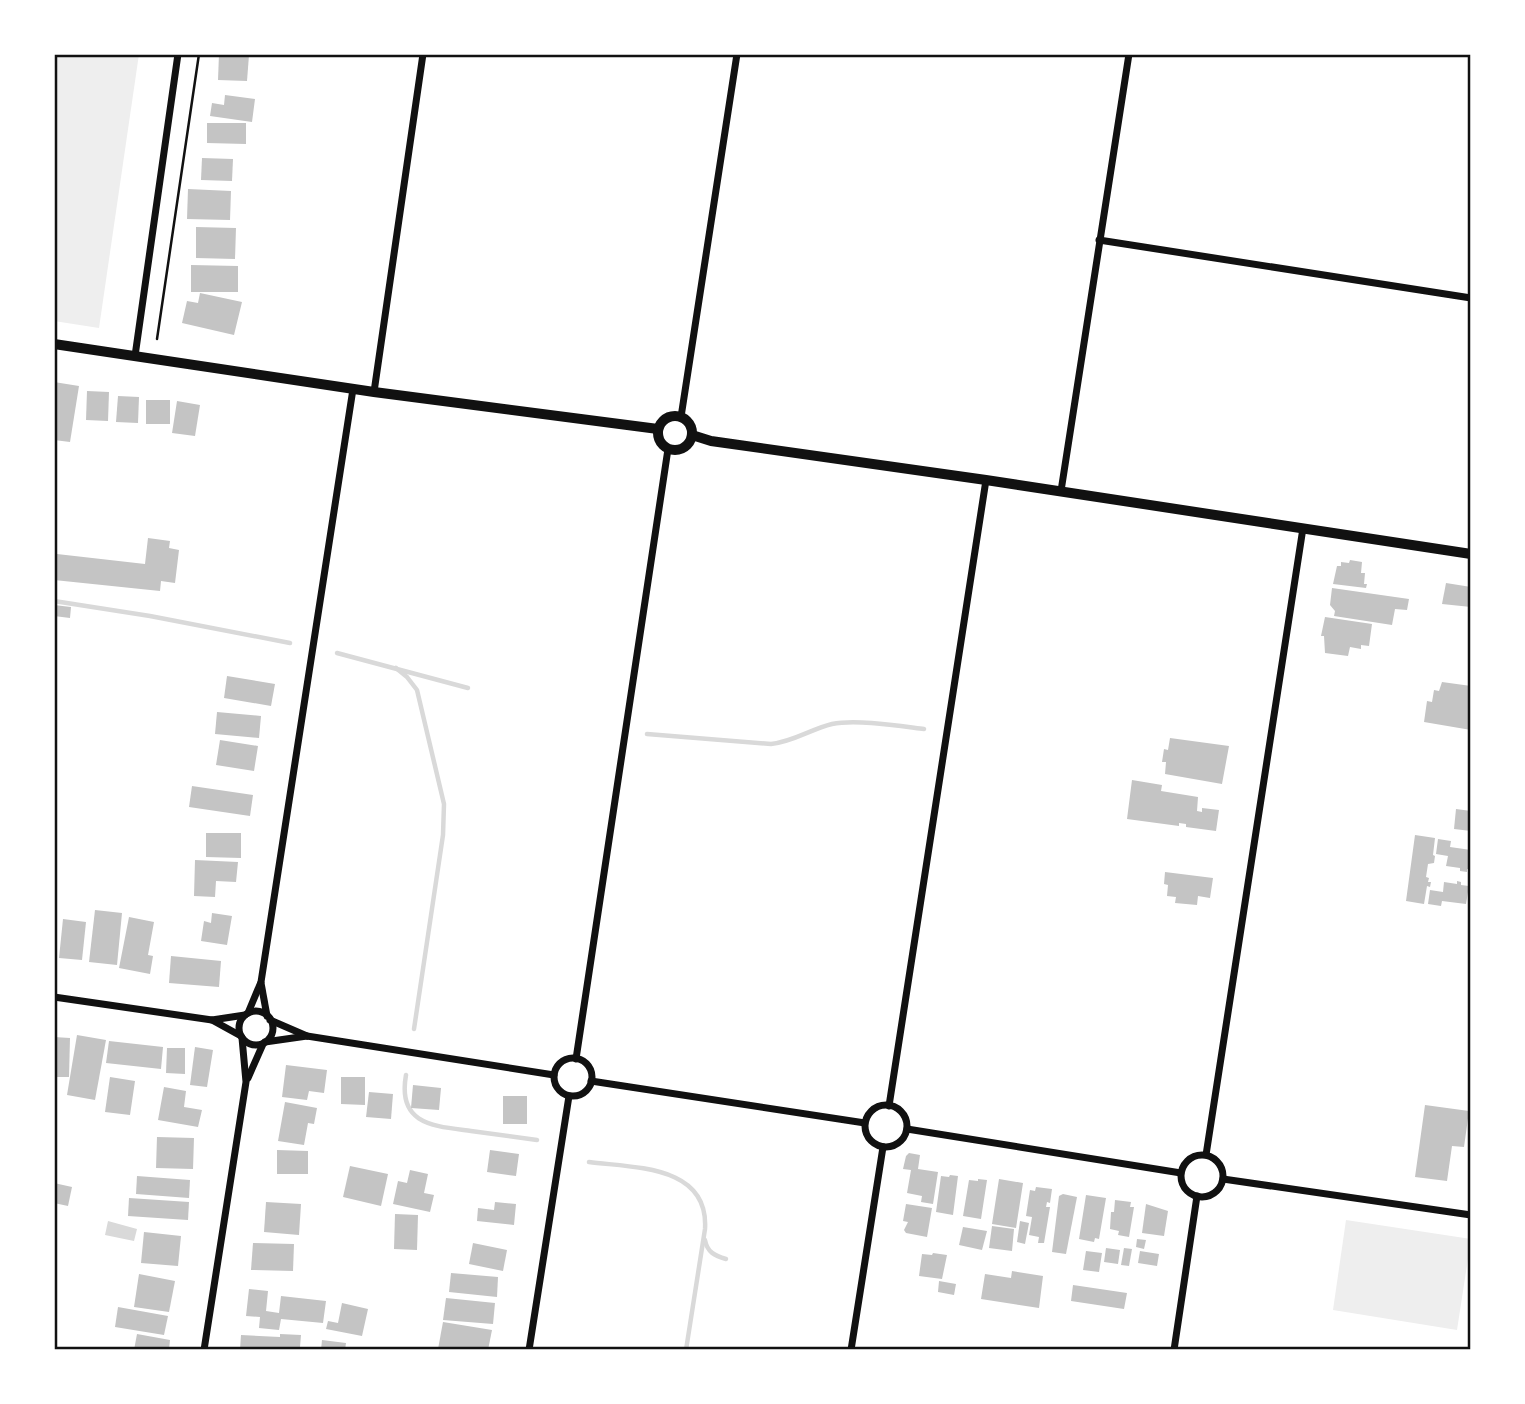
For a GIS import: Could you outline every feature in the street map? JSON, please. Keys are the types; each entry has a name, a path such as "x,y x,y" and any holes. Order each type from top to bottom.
{"street":[{"path":"135,356 178,54"},
{"path":"374,392 423,54"},
{"path":"681,417 737,54"},
{"path":"1061,491 1129,54"},
{"path":"1099,240 1471,298"},
{"path":"54,344 374,392 658,429"},
{"path":"204,1350 246,1082 240,1024 261,982 353,388"},
{"path":"669,416 681,417 689,422 692,435 685,447 668,449 659,441 658,429 669,416"},
{"path":"692,435 724,443 1471,554"},
{"path":"576,1059 668,449"},
{"path":"889,1106 986,480"},
{"path":"1206,1155 1303,528"},
{"path":"246,1082 272,1031 261,982"},
{"path":"54,997 212,1020 259,1012 307,1036 554,1075"},
{"path":"212,1020 252,1044 307,1036"},
{"path":"576,1059 589,1068 592,1081 583,1093 569,1096 557,1088 554,1075 563,1061 576,1059"},
{"path":"592,1081 865,1122"},
{"path":"529,1350 569,1096"},
{"path":"889,1106 900,1111 906,1129 896,1144 883,1147 867,1136 865,1122 871,1111 889,1106"},
{"path":"906,1129 1181,1173"},
{"path":"851,1350 883,1147"},
{"path":"1206,1155 1217,1161 1223,1179 1211,1195 1197,1196 1186,1190 1181,1173 1187,1161 1206,1155"},
{"path":"1223,1179 1471,1215"},
{"path":"1174,1350 1197,1196"}],"path":[{"path":"157,339 199,54"}],"shaded area":[{"path":"54,54 139,54 99,328 54,321"},
{"path":"1346,1220 1471,1239 1457,1330 1333,1310"},
{"path":"108,1221 137,1229 134,1241 105,1235"}],"building":[{"path":"219,54 249,55 247,81 218,80"},
{"path":"225,95 255,99 252,122 210,116 212,103 224,105"},
{"path":"207,123 246,123 246,144 207,143"},
{"path":"202,158 233,159 232,181 201,180"},
{"path":"188,189 231,191 230,220 187,219"},
{"path":"196,227 236,228 235,259 196,258"},
{"path":"191,265 238,266 238,292 191,292"},
{"path":"200,293 242,302 234,335 182,323 187,301 198,303"},
{"path":"54,382 79,386 70,442 54,440"},
{"path":"87,391 109,392 108,421 86,420"},
{"path":"118,396 139,397 138,423 116,422"},
{"path":"146,400 170,400 170,424 146,424"},
{"path":"177,401 200,405 195,436 172,433"},
{"path":"148,538 170,541 169,548 179,550 175,583 161,581 160,591 54,580 57,554 145,564"},
{"path":"1350,560 1362,562 1361,573 1365,573 1366,588 1333,584 1337,566 1341,566 1341,562 1349,563"},
{"path":"1446,583 1471,587 1471,607 1442,604"},
{"path":"1332,588 1409,599 1407,610 1395,609 1392,625 1334,616 1335,611 1330,605"},
{"path":"54,605 71,607 70,618 54,616"},
{"path":"1325,617 1372,624 1369,646 1361,645 1361,649 1350,647 1348,656 1325,653 1324,636 1321,636"},
{"path":"227,676 275,684 271,706 224,698"},
{"path":"1442,682 1471,686 1471,730 1424,722 1427,701 1432,702 1434,690 1439,691"},
{"path":"217,712 261,716 259,738 215,734"},
{"path":"1170,738 1229,746 1222,784 1165,774 1166,762 1162,762 1164,749 1168,750"},
{"path":"220,740 258,746 254,771 216,765"},
{"path":"1132,780 1162,785 1161,791 1198,797 1197,811 1202,812 1202,808 1219,810 1216,831 1186,827 1186,824 1179,823 1179,826 1127,819"},
{"path":"192,786 253,795 250,816 189,807"},
{"path":"1456,809 1471,811 1471,831 1454,829"},
{"path":"206,833 241,833 241,858 206,857"},
{"path":"1415,835 1435,838 1434,863 1428,864 1426,877 1429,878 1428,882 1431,882 1430,887 1427,886 1424,904 1406,901"},
{"path":"1438,839 1451,841 1450,847 1471,850 1471,869 1467,869 1467,872 1446,866 1448,856 1436,854"},
{"path":"195,860 238,862 236,882 216,881 215,897 194,896"},
{"path":"1165,872 1213,878 1210,898 1198,896 1197,905 1175,903 1176,897 1167,896"},
{"path":"1457,881 1461,882 1461,885 1469,886 1466,904 1442,901 1441,906 1428,904 1430,890 1443,892 1444,882 1457,884"},
{"path":"95,910 122,913 117,965 89,962"},
{"path":"212,913 232,916 227,945 201,941 204,921 211,923"},
{"path":"129,917 154,922 148,955 153,956 150,974 119,968"},
{"path":"63,919 86,922 82,960 59,958"},
{"path":"171,956 221,961 219,987 169,983"},
{"path":"77,1035 106,1040 95,1100 67,1095"},
{"path":"54,1037 70,1038 69,1077 54,1077"},
{"path":"109,1041 163,1047 161,1069 106,1063"},
{"path":"195,1047 213,1050 207,1087 190,1085"},
{"path":"167,1048 185,1048 185,1074 166,1073"},
{"path":"286,1065 327,1070 324,1093 309,1091 307,1100 282,1097"},
{"path":"110,1077 135,1081 130,1115 105,1112"},
{"path":"341,1077 365,1077 365,1105 341,1104"},
{"path":"413,1085 441,1088 439,1110 411,1108"},
{"path":"164,1087 186,1091 184,1107 202,1110 198,1127 158,1120"},
{"path":"369,1092 393,1094 391,1119 366,1117"},
{"path":"503,1096 527,1096 527,1124 503,1124"},
{"path":"285,1102 317,1108 314,1124 308,1123 304,1145 278,1141"},
{"path":"1425,1105 1469,1111 1464,1147 1452,1146 1447,1181 1415,1177"},
{"path":"157,1137 194,1138 193,1169 156,1168"},
{"path":"277,1150 308,1151 308,1174 277,1174"},
{"path":"490,1150 519,1154 516,1176 487,1172"},
{"path":"909,1153 920,1155 918,1169 938,1172 933,1204 921,1202 922,1196 907,1193 911,1170 903,1169"},
{"path":"350,1166 388,1174 381,1206 343,1197"},
{"path":"410,1170 428,1174 424,1193 434,1195 430,1212 393,1204 398,1181 407,1183"},
{"path":"137,1176 190,1180 189,1198 136,1194"},
{"path":"941,1176 958,1176 953,1215 936,1212"},
{"path":"999,1179 1023,1183 1016,1228 992,1224"},
{"path":"969,1180 987,1180 981,1219 963,1216"},
{"path":"54,1183 72,1187 68,1206 54,1203"},
{"path":"1036,1187 1052,1189 1050,1203 1047,1202 1046,1207 1050,1207 1044,1243 1038,1243 1039,1237 1029,1235 1032,1217 1026,1216 1030,1190 1035,1191"},
{"path":"1063,1194 1077,1197 1066,1254 1052,1252 1059,1196"},
{"path":"1086,1195 1106,1198 1099,1239 1095,1238 1094,1242 1079,1239"},
{"path":"129,1198 189,1202 188,1220 128,1216"},
{"path":"1115,1200 1131,1202 1130,1207 1134,1207 1129,1237 1118,1235 1119,1231 1110,1229"},
{"path":"266,1202 301,1204 299,1235 264,1232"},
{"path":"495,1202 516,1204 514,1225 477,1221 478,1208 494,1210"},
{"path":"906,1204 932,1208 927,1237 906,1233 904,1230 908,1222 903,1221"},
{"path":"1146,1204 1168,1211 1164,1236 1142,1233"},
{"path":"395,1214 418,1215 417,1250 394,1249"},
{"path":"1020,1221 1029,1223 1025,1244 1017,1242"},
{"path":"992,1226 1014,1229 1012,1251 989,1248"},
{"path":"963,1227 987,1231 982,1250 959,1245"},
{"path":"144,1232 181,1236 178,1266 141,1263"},
{"path":"1137,1239 1146,1240 1144,1249 1136,1247"},
{"path":"253,1243 294,1244 293,1271 251,1270"},
{"path":"473,1243 507,1250 503,1271 469,1264"},
{"path":"1106,1248 1120,1250 1118,1264 1104,1262"},
{"path":"1124,1248 1132,1249 1129,1266 1121,1265"},
{"path":"1086,1251 1102,1253 1099,1272 1083,1270"},
{"path":"1140,1251 1159,1254 1157,1266 1138,1263"},
{"path":"922,1254 947,1255 942,1279 919,1276"},
{"path":"1012,1271 1043,1276 1039,1308 981,1299 985,1274 1011,1278"},
{"path":"451,1273 498,1277 497,1297 449,1292"},
{"path":"139,1274 175,1281 169,1312 134,1307"},
{"path":"939,1281 956,1284 954,1295 938,1292"},
{"path":"1073,1285 1127,1293 1124,1309 1071,1301"},
{"path":"249,1289 268,1291 266,1311 279,1313 281,1296 326,1301 323,1323 281,1319 279,1330 259,1328 260,1317 246,1316"},
{"path":"446,1298 495,1303 493,1324 443,1320"},
{"path":"342,1303 368,1309 362,1336 326,1329 328,1321 338,1323"},
{"path":"118,1307 168,1316 164,1335 115,1327"},
{"path":"443,1322 492,1330 488,1350 438,1349"},
{"path":"137,1334 170,1340 169,1350 134,1350"},
{"path":"280,1334 301,1335 300,1347 293,1347 293,1350 240,1350 241,1335 280,1337"},
{"path":"322,1340 346,1343 345,1350 321,1350"}],"waterway":[{"path":"54,601 290,643"},
{"path":"337,653 468,688"},
{"path":"396,668 417,690 444,804 443,835 414,1029"},
{"path":"647,734 771,744 787,741 824,726 842,723 878,723 924,729"},
{"path":"406,1075 407,1104 421,1120 444,1127 537,1140"},
{"path":"589,1162 666,1174 682,1181 695,1192 703,1208 705,1229 686,1350"},
{"path":"705,1240 712,1253 726,1259"}]}
